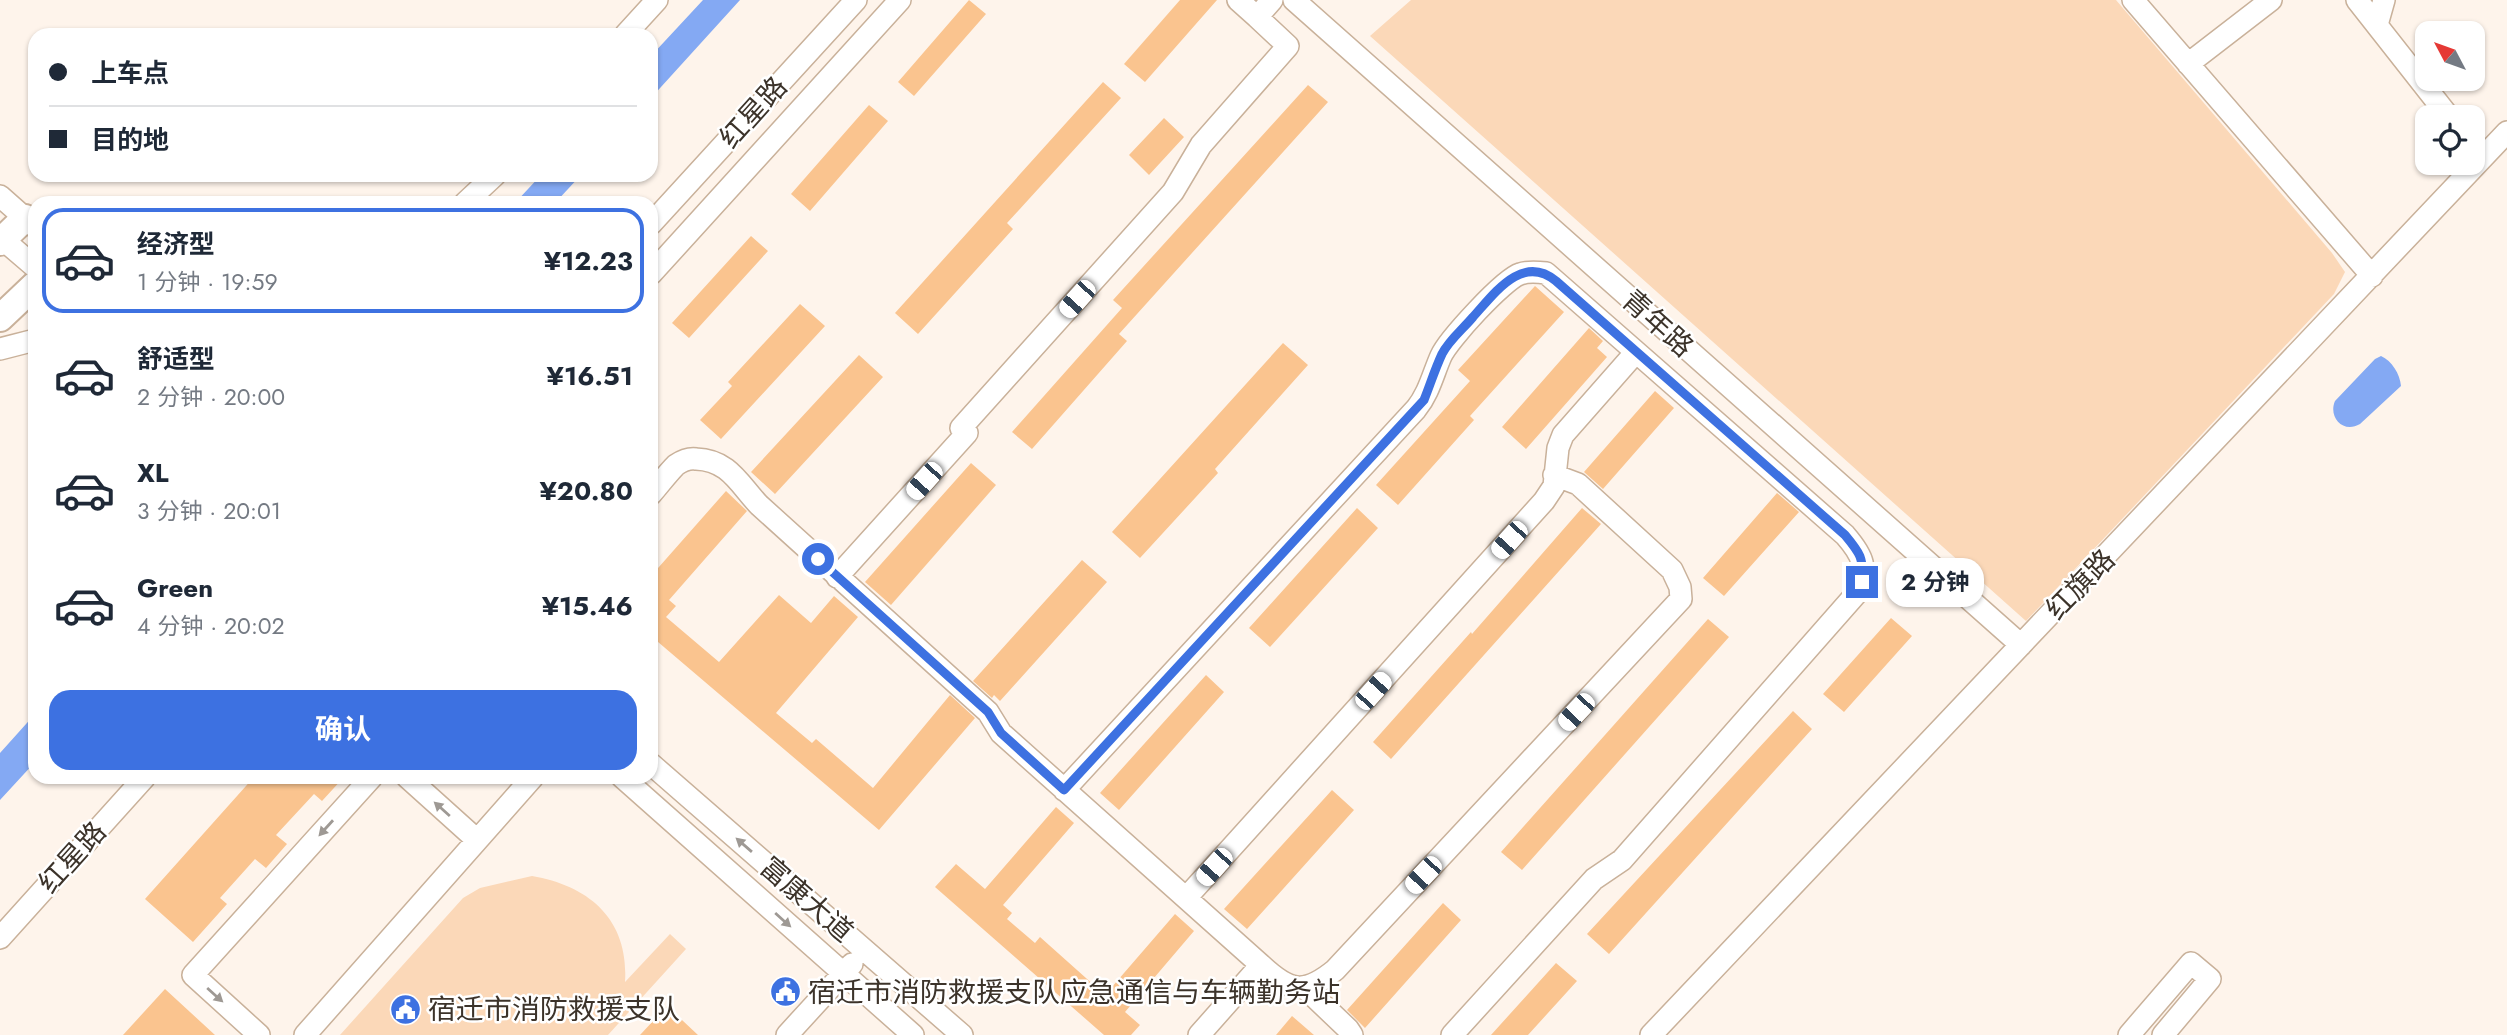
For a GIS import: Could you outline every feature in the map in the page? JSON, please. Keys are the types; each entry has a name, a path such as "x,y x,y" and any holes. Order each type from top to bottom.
{"main road":[{"path":"1,239 28,223"},
{"path":"0,318 28,292"}],"street":[{"path":"631,28 657,0"},
{"name":"红星路","path":"658,216 856,0"},
{"path":"658,266 900,0"},
{"path":"837,577 967,433 961,428 1173,192 1200,145 1288,46 1238,0"},
{"path":"1257,17 1272,0"},
{"name":"青年路","path":"1294,0 2021,645"},
{"path":"2133,0 2372,276"},
{"path":"2188,64 2271,0"},
{"path":"2357,0 2440,105"},
{"path":"2377,25 2384,0"},
{"name":"红旗路","path":"2485,147 2507,132"},
{"name":"红旗路","path":"1651,1035 2372,276 2458,175"},
{"path":"472,196 488,182"},
{"path":"0,196 28,220"},
{"path":"1,239 28,261"},
{"path":"1064,790 1424,400 1446,348 1507,281 1520,274 1546,273 1845,535 1859,551 1864,564 1862,582 1856,594 1622,860 1594,879 1452,1035"},
{"path":"0,349 28,342"},
{"path":"1186,898 1544,501 1554,486 1558,448 1563,435 1636,352"},
{"path":"658,486 678,464 690,458 717,461 738,478 759,505 988,712 1001,733 1064,790 1280,982 1293,988 1305,988 1319,983 1335,970 1681,599 1680,587 1672,570 1578,484 1554,475"},
{"name":"富康大道","path":"658,770 962,1035"},
{"name":"红星路","path":"0,938 139,784"},
{"path":"259,1035 193,975 366,784"},
{"path":"415,784 477,840"},
{"path":"305,1035 527,784"},
{"name":"富康大道","path":"630,784 913,1035"},
{"path":"787,1035 865,950"},
{"path":"2129,1035 2191,963 2210,979 2163,1035"},
{"path":"1199,1035 1261,965"},
{"path":"1305,988 1352,1035"}],"shaded area":[{"path":"1411,0 2116,0 2332,253 2345,272 2334,294 2026,621 1370,36"},
{"path":"532,876 572,888 602,909 613,924 620,941 625,960 625,982 670,934 686,949 608,1035 340,1035 463,898 480,888"}],"water":[{"path":"703,0 740,0 658,90 658,48"},
{"path":"534,182 574,182 562,196 522,196"},
{"path":"2381,356 2395,368 2401,386 2360,424 2348,427 2338,422 2333,407 2335,401"},
{"path":"28,722 28,770 0,800 0,753"}],"building":[{"path":"969,0 986,14 914,96 898,82"},
{"path":"1180,0 1217,0 1145,82 1124,64"},
{"path":"1103,82 1121,98 1007,223 1013,229 918,334 895,313"},
{"path":"1308,85 1328,102 1119,334 1127,341 1032,449 1012,432 1122,308 1113,300"},
{"path":"869,105 888,121 810,211 791,194"},
{"path":"1164,118 1184,137 1149,175 1129,155"},
{"path":"751,236 768,251 689,338 672,323"},
{"path":"1535,286 1564,312 1470,416 1474,420 1398,505 1376,485 1470,381 1458,370"},
{"path":"800,304 825,326 721,439 700,420 732,386 728,382"},
{"path":"1589,328 1603,341 1597,348 1607,357 1526,449 1502,427"},
{"path":"1283,343 1308,365 1215,469 1218,473 1140,558 1112,532"},
{"path":"859,355 883,377 775,494 751,472"},
{"path":"1655,391 1674,408 1603,489 1584,472"},
{"path":"971,463 996,485 891,605 865,582"},
{"path":"726,491 747,511 669,600 676,606 666,617 719,662 779,595 811,623 834,596 858,617 776,713 812,743 816,739 873,788 950,695 975,718 879,830 658,642 658,568"},
{"path":"1777,493 1799,512 1724,596 1703,578"},
{"path":"1357,508 1378,528 1270,647 1249,628"},
{"path":"1582,508 1601,524 1391,759 1373,742"},
{"path":"1082,560 1107,582 1000,701 994,695 992,698 973,681"},
{"path":"1891,618 1912,636 1844,712 1823,694"},
{"path":"1708,619 1729,637 1522,870 1501,852"},
{"path":"1206,675 1224,692 1119,810 1100,793"},
{"path":"1793,711 1812,729 1609,954 1587,934"},
{"path":"248,784 338,784 322,801 314,794 276,835 287,844 266,868 255,859 220,898 227,904 193,942 145,899"},
{"path":"1332,790 1354,810 1247,929 1224,909"},
{"path":"1056,807 1074,823 1003,905 1012,913 1007,919 1035,943 1040,937 1105,995 1175,914 1194,931 1125,1012 1140,1025 1131,1035 1104,1035 935,887 956,864 985,889"},
{"path":"1443,903 1461,920 1365,1028 1347,1010"},
{"path":"1556,963 1577,981 1528,1035 1491,1035"},
{"path":"165,989 215,1035 123,1035"},
{"path":"667,1006 698,1035 640,1035"},
{"path":"1292,1016 1314,1035 1276,1035"}],"place":[{"name":"宿迁市消防救援支队应急通信与车辆勤务站","path":"785,992"},
{"name":"宿迁市消防救援支队","path":"405,1009"}],"route":[{"path":"818,559 988,712 996,728 1064,790 1424,400 1442,354 1450,342 1507,281 1520,274 1534,272 1546,273 1556,281 1845,535 1859,551 1864,564 1862,582"}]}
